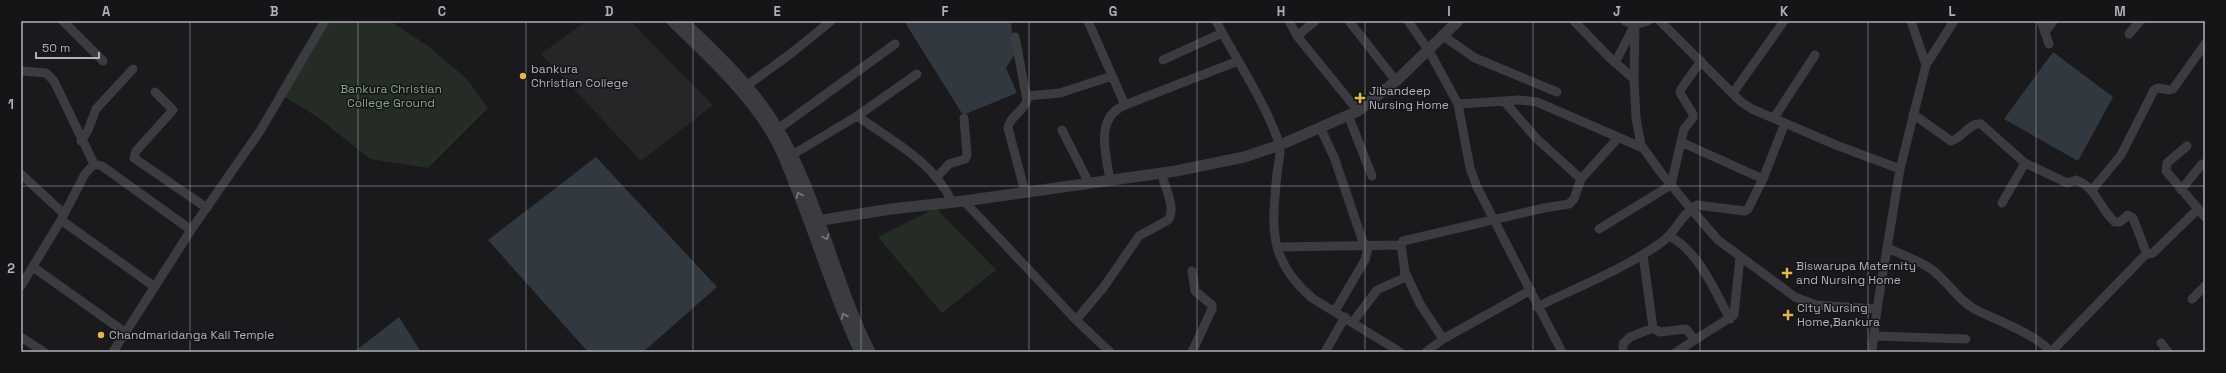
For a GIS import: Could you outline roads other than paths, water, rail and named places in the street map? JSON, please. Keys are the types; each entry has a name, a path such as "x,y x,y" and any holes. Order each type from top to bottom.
{"street":[{"path":"63,21 104,61"},
{"path":"113,352 191,230 260,131 325,21"},
{"path":"672,21 742,88 774,138 815,221 870,352"},
{"path":"683,21 778,129 792,155 815,221 844,317 860,352"},
{"path":"742,88 789,56 832,21"},
{"path":"1088,21 1125,105"},
{"path":"1216,21 1256,93 1280,145 1273,220 1274,236 1277,247 1289,274 1312,298 1400,352"},
{"path":"1288,21 1297,36 1358,110"},
{"path":"1297,36 1315,21"},
{"path":"1349,21 1396,81"},
{"path":"1408,21 1429,51 1458,104 1470,168 1477,187 1562,352"},
{"path":"815,221 1161,173 1244,156 1280,145 1358,110 1396,81 1429,51 1442,35 1458,21"},
{"path":"1574,21 1615,63 1634,79"},
{"path":"1625,21 1635,25 1648,21"},
{"path":"1660,21 1733,93 1752,109 1900,169"},
{"path":"1733,93 1784,21"},
{"path":"1911,21 1926,66"},
{"path":"1872,352 1877,309 1900,169 1913,114 1926,66 1954,21"},
{"path":"2041,21 2049,44"},
{"path":"2045,32 2053,21"},
{"path":"2129,34 2140,21"},
{"path":"1615,63 1635,25"},
{"path":"1635,25 1634,79 1636,118 1643,148 1671,186 1718,240 1795,297 1808,303 1877,309"},
{"path":"1163,60 1222,32"},
{"path":"1442,35 1475,58 1557,92"},
{"path":"1015,37 1026,96 1025,105 1008,124 1008,128 1025,192"},
{"path":"778,129 895,44"},
{"path":"2092,190 2121,155 2154,90 2158,88 2170,90 2175,87 2205,44"},
{"path":"1774,118 1815,54"},
{"path":"1110,180 1103,136 1110,115 1125,105 1238,61"},
{"path":"1599,229 1671,186 1684,130 1693,118 1693,114 1682,98 1681,89 1701,61"},
{"path":"82,141 96,109 133,69"},
{"path":"21,71 40,71 50,76 94,164 102,166 191,230"},
{"path":"792,155 856,116 917,74"},
{"path":"1026,96 1060,93 1112,76"},
{"path":"155,92 173,110 136,151 134,158 207,208"},
{"path":"1458,104 1528,100 1547,104 1578,121 1643,148"},
{"path":"1504,101 1536,138 1581,179"},
{"path":"1913,114 1952,141 1956,140 1974,125 1981,124 2026,163 2067,183 2077,180 2092,190 2115,222 2120,222 2128,215 2133,218 2147,253"},
{"path":"1348,115 1372,176"},
{"path":"856,116 914,156 937,177 946,189 952,202"},
{"path":"937,177 949,164 964,159 968,155 964,118"},
{"path":"1537,306 1643,255 1669,236 1691,208 1704,204 1744,211 1750,206 1763,179 1785,123"},
{"path":"1320,127 1334,157 1366,245 1365,260 1335,311"},
{"path":"1062,130 1089,183"},
{"path":"1277,247 1400,245 1403,241 1412,238 1494,221 1544,208 1569,204 1574,199 1581,179 1618,138"},
{"path":"1682,142 1763,179"},
{"path":"2188,146 2167,163 2166,173 2205,217"},
{"path":"2002,203 2026,163"},
{"path":"21,286 63,217 85,174 94,164"},
{"path":"2181,190 2202,164"},
{"path":"1076,320 1103,288 1140,236 1168,220 1171,216 1172,209 1161,173"},
{"path":"21,174 63,217 155,287"},
{"path":"964,201 1076,320 1110,352"},
{"path":"1887,248 1930,268 1955,294 1975,309 2023,333 2046,347 2050,352 2147,253 2153,253 2198,209"},
{"path":"1669,236 1679,241 1692,255 1730,318"},
{"path":"1400,245 1405,272 1420,304 1443,339"},
{"path":"1643,255 1652,328"},
{"path":"1676,352 1730,318 1736,310 1740,257"},
{"path":"33,267 126,333"},
{"path":"1192,271 1195,291 1212,305 1212,309 1192,352"},
{"path":"1353,322 1377,290 1401,281 1405,272"},
{"path":"2192,299 2205,286"},
{"path":"1426,352 1443,339 1531,290"},
{"path":"1325,352 1345,317"},
{"path":"1623,352 1623,344 1630,337 1652,328 1660,332 1686,329 1695,340"},
{"path":"1874,336 1966,339"},
{"path":"21,337 44,352"},
{"path":"2161,343 2168,352"}],"place":[{"name":"bankura Christian College","path":"523,76"},
{"name":"Jibandeep Nursing Home","path":"1360,98"},
{"name":"Biswarupa Maternity and Nursing Home","path":"1787,273"},
{"name":"City Nursing Home,Bankura","path":"1788,315"},
{"name":"Chandmaridanga Kali Temple","path":"101,335"}],"park label":[{"name":"Bankura Christian College Ground","path":"391,96"}]}
